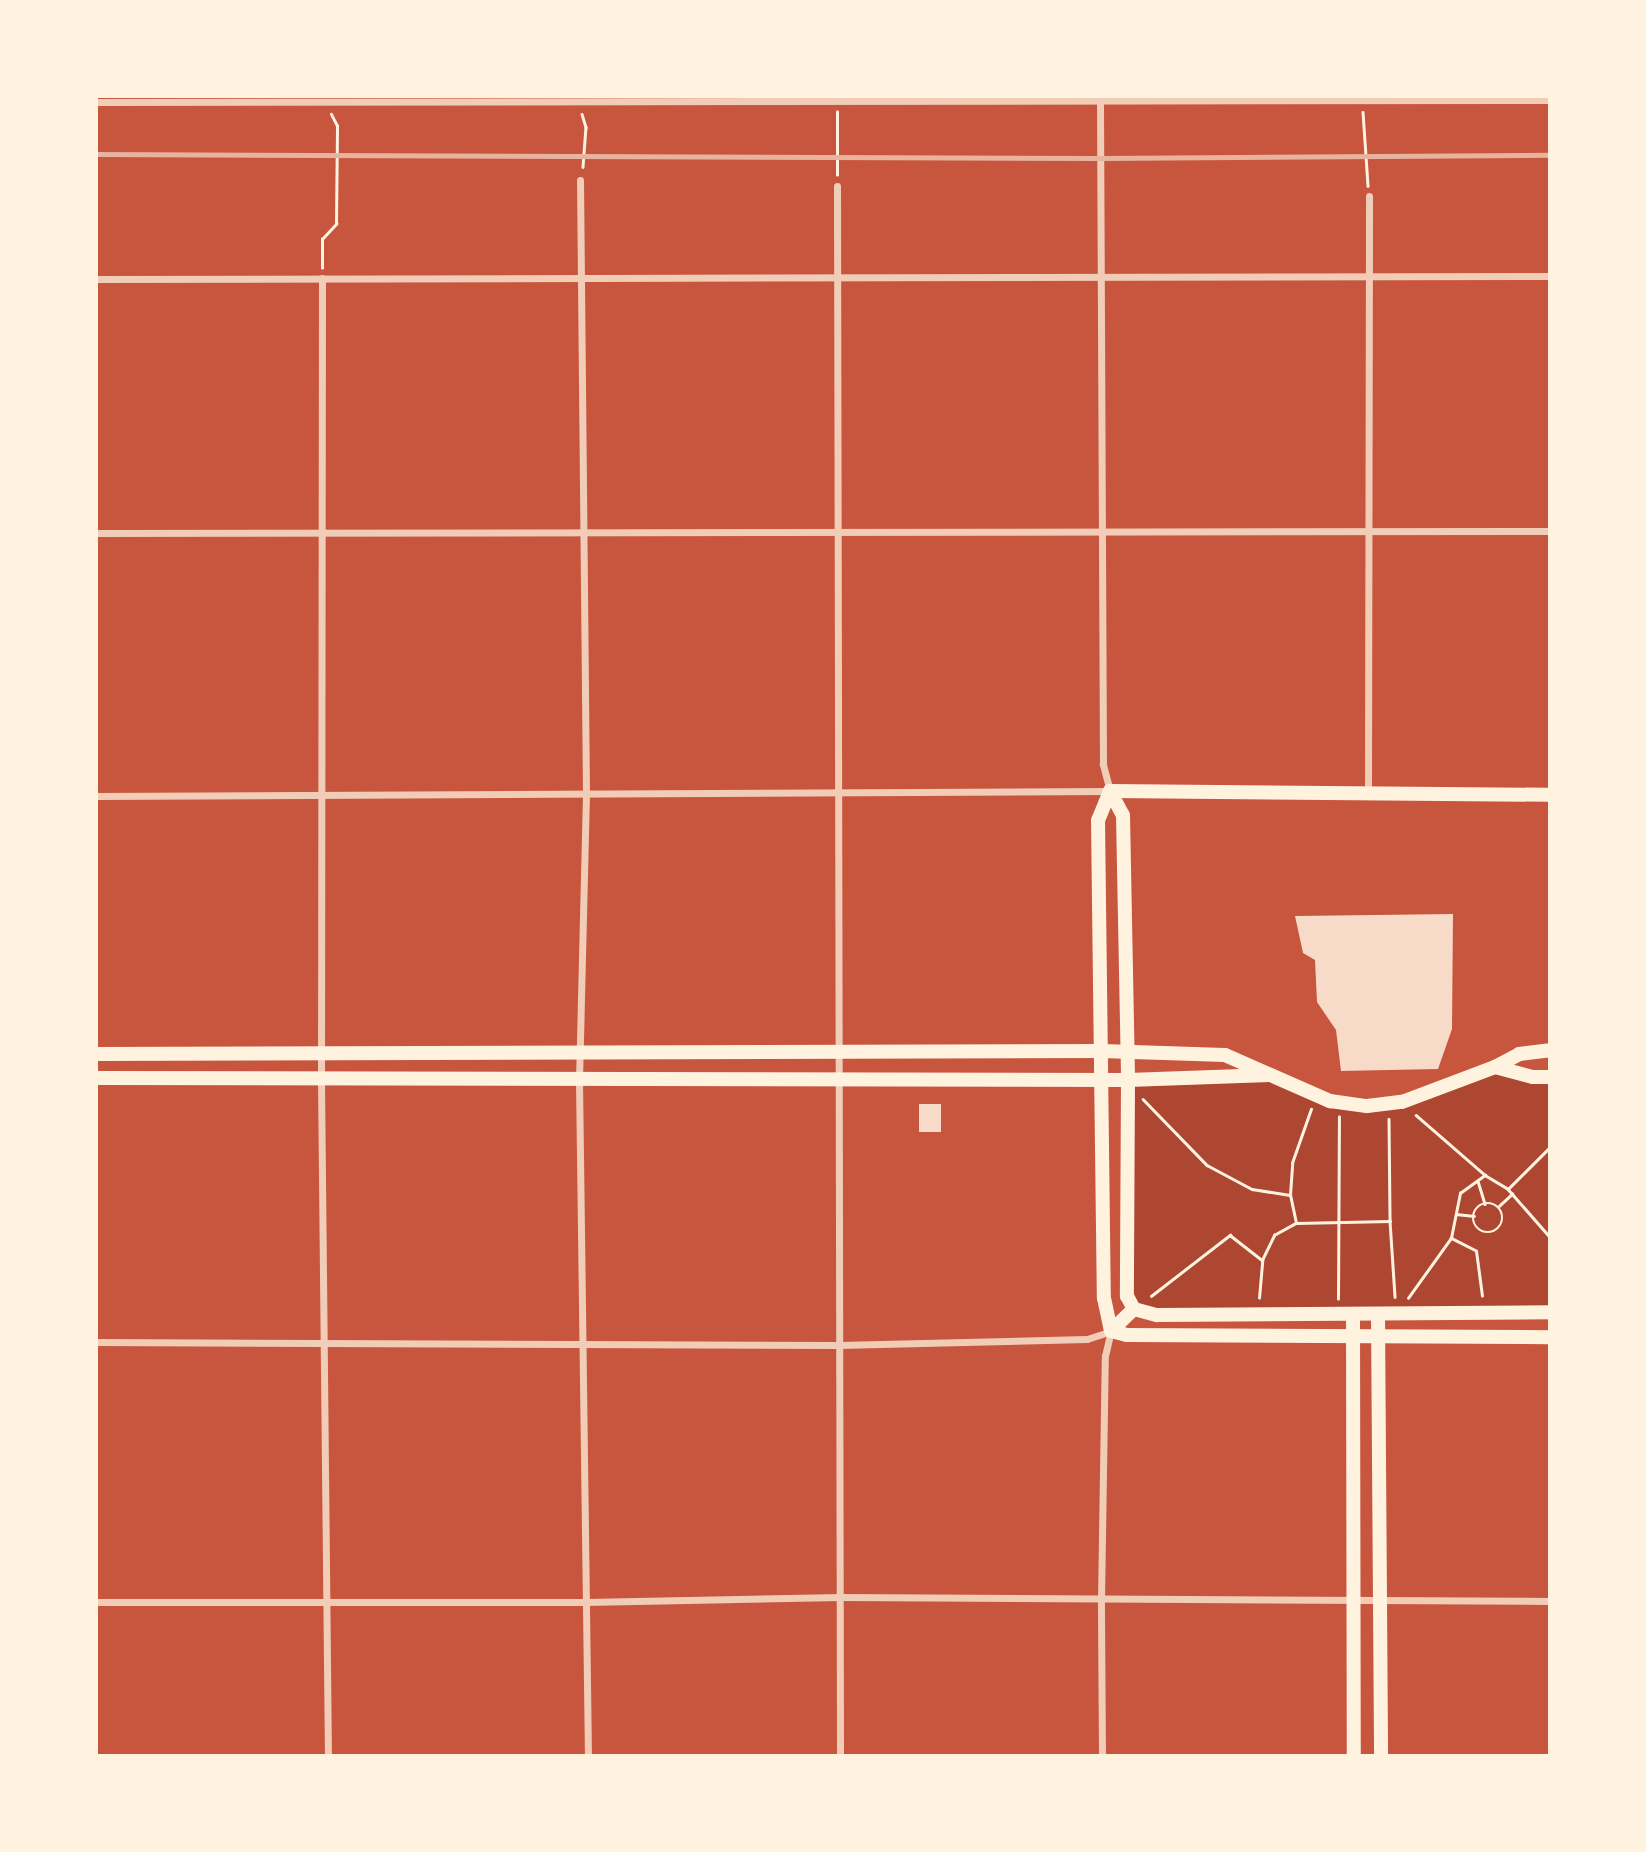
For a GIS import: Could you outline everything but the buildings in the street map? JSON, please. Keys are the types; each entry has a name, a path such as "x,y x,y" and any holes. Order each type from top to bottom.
{"main road":[{"path":"1110,791 1550,795"},
{"path":"1110,791 1098,820 1104,1298 1111,1331"},
{"path":"1110,791 1124,816 1128,1052 1127,1296 1134,1309 1157,1315 1550,1312"},
{"path":"96,1054 1128,1052 1225,1055 1316,1096 1339,1103 1395,1104 1496,1067 1520,1054 1550,1050"},
{"path":"1496,1067 1533,1077 1550,1077"},
{"path":"96,1079 1128,1080 1271,1075"},
{"path":"1111,1331 1134,1309"},
{"path":"1345,1315 1353,1337 1354,1756"},
{"path":"1378,1315 1381,1756"},
{"path":"1111,1331 1127,1335 1550,1337"}],"street":[{"path":"96,102 837,98 1550,100"},
{"path":"96,796 1110,791 1103,764 1100,98"},
{"path":"580,180 586,794 579,1080 588,1756"},
{"path":"837,186 840,1756"},
{"path":"1368,793 1369,196"},
{"path":"96,279 1550,276"},
{"path":"322,278 321,1080 328,1756"},
{"path":"96,533 1550,531"},
{"path":"96,1342 839,1345 1087,1339 1111,1331"},
{"path":"1102,1756 1101,1601 1105,1356 1111,1331"},
{"path":"96,1602 586,1602 840,1598 1550,1601"}],"path":[{"path":"837,98 837,186"},
{"path":"1363,98 1369,196"},
{"path":"580,180 580,170 585,165 586,127 581,119 582,99"},
{"path":"322,278 322,239 336,224 337,126 323,100"},
{"path":"1128,1080 1207,1165 1252,1189 1290,1195"},
{"path":"1296,1223 1290,1195 1292,1163 1316,1096"},
{"path":"1339,1103 1338,1220 1345,1315"},
{"path":"1395,1104 1485,1175 1508,1189 1550,1237"},
{"path":"1395,1104 1390,1221 1397,1315"},
{"path":"1508,1189 1550,1147"},
{"path":"1397,1315 1451,1238 1460,1194 1485,1175"},
{"path":"1478,1181 1485,1203"},
{"path":"1499,1207 1512,1194"},
{"path":"1485,1203 1499,1207 1503,1220 1496,1231 1482,1231 1475,1224 1476,1209 1485,1203"},
{"path":"1455,1214 1474,1216"},
{"path":"1257,1315 1262,1260 1274,1235 1296,1223 1338,1220 1390,1221"},
{"path":"1134,1309 1230,1235 1262,1260"},
{"path":"1451,1238 1476,1251 1484,1312"}],"shaded area":[{"path":"1495,1067 1550,1077 1550,1312 1134,1309 1128,1080 1271,1075 1367,1106"}],"railway":[{"path":"96,154 1101,158 1550,155"}]}
